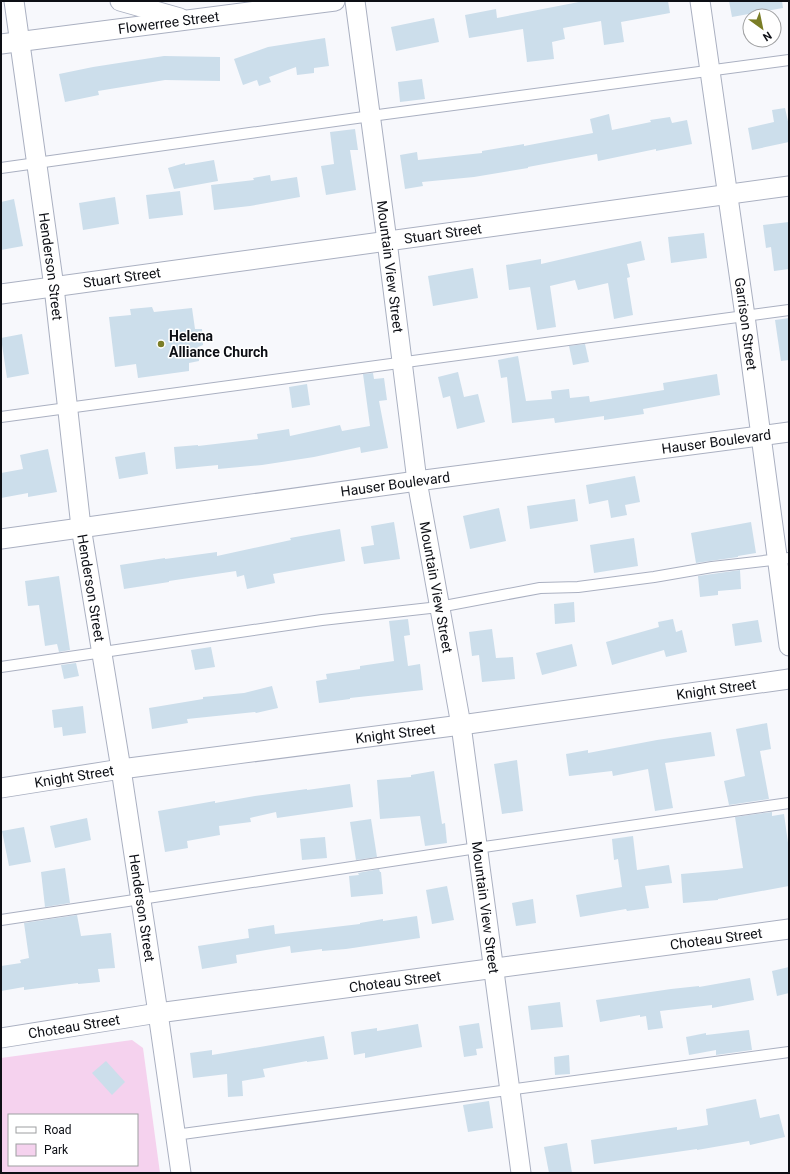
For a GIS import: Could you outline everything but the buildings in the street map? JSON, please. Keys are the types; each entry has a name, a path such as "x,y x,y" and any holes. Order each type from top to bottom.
{"street":[{"name":"Henderson Street","path":"14,1 10,43 37,163 54,286 81,527 121,769 158,1013 180,1173"},
{"path":"120,1 188,21"},
{"name":"Flowerree Street","path":"10,43 335,1"},
{"name":"Mountain View Street","path":"355,1 417,481 461,725 520,1173"},
{"name":"Garrison Street","path":"700,1 762,436 784,559 789,646"},
{"name":"Stuart Street","path":"1,294 789,186"},
{"name":"Hauser Boulevard","path":"1,539 417,481 789,432"},
{"name":"Knight Street","path":"1,788 121,769 461,725 789,679"},
{"name":"Choteau Street","path":"1,1038 158,1013 789,929"}],"lane":[{"path":"1,168 371,116 789,60"},
{"path":"1,417 789,310"},
{"path":"1,667 322,620 439,606 540,588 578,587 654,577 712,567 784,559"},
{"path":"1,920 477,848 789,803"},
{"path":"175,1135 789,1052"}],"green space":[{"path":"132,1040 143,1048 160,1173 1,1173 1,1058"}],"place":[{"name":"Helena Alliance Church","path":"161,344"}]}
